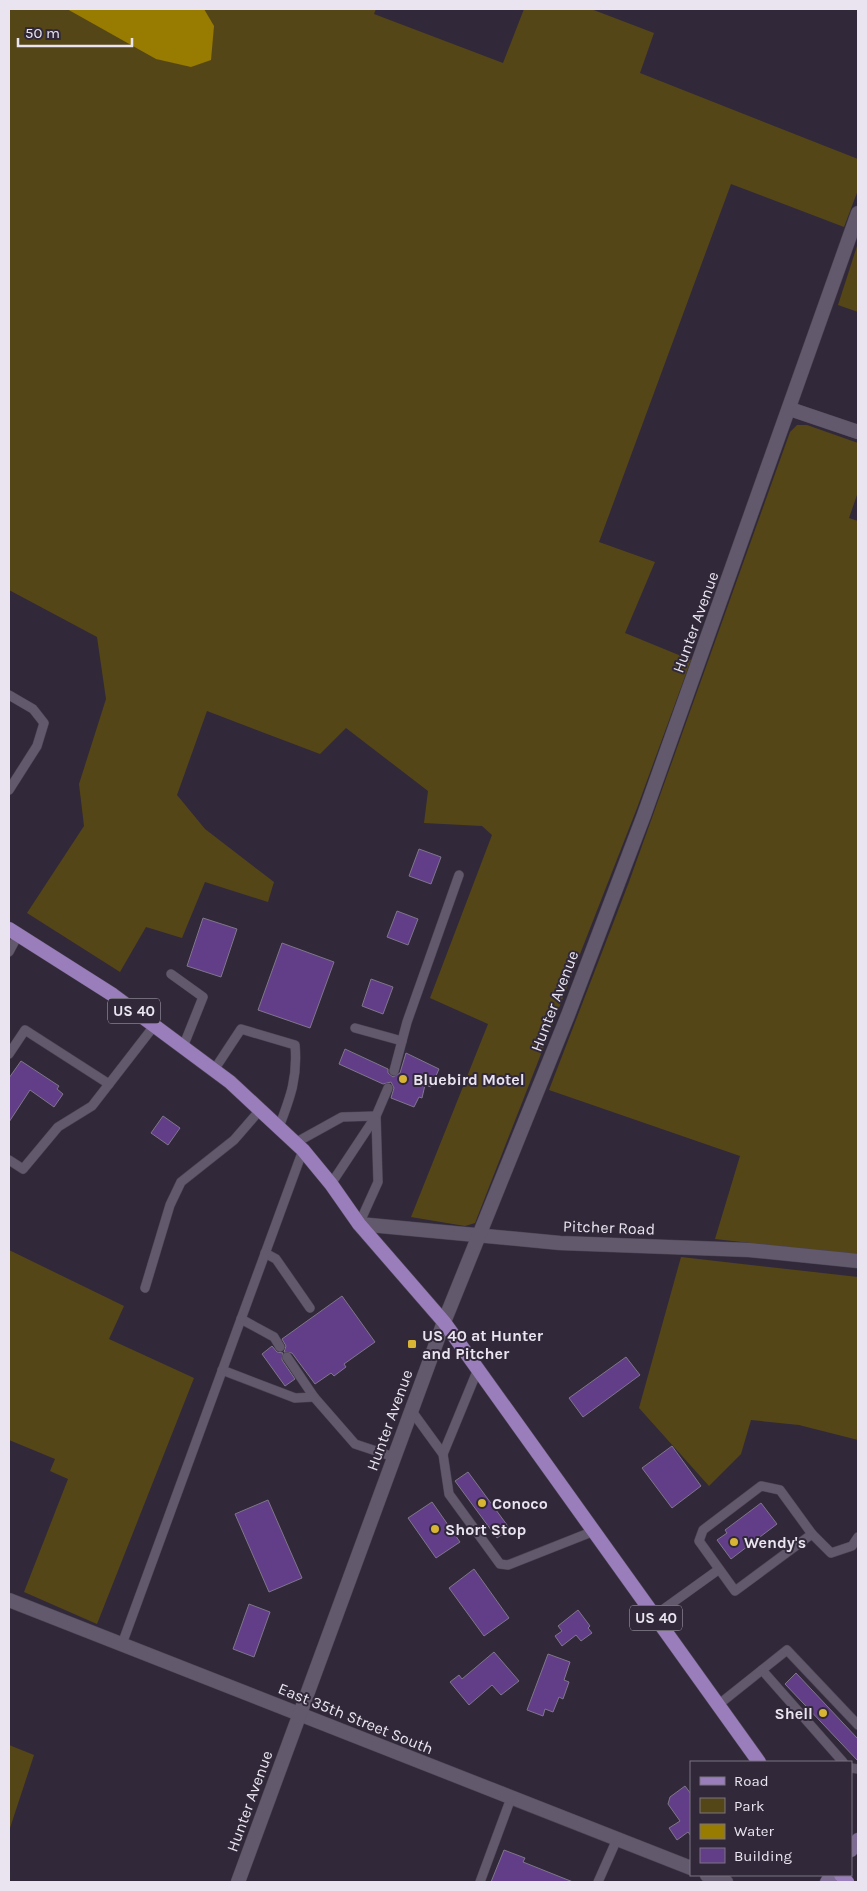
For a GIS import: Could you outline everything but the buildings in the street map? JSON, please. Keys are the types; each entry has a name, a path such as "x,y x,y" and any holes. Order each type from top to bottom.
{"main road":[{"name":"US 40","path":"14,932 113,995 214,1070 299,1146 331,1184 359,1224 444,1322 758,1761"}],"street":[{"name":"Hunter Avenue","path":"238,1882 444,1322 568,1015 644,815 790,409 858,213"},
{"path":"790,409 858,432"},
{"name":"Pitcher Road","path":"359,1224 560,1243 749,1250 858,1261"},
{"name":"East 35th Street South","path":"9,1600 690,1868"},
{"path":"710,1876 726,1882"}],"lane":[{"path":"9,695 33,709 44,723 37,746 9,790"},
{"path":"394,1071 459,874"},
{"path":"9,952 14,932"},
{"path":"171,974 203,997 183,1047"},
{"path":"9,1160 23,1169 58,1127 92,1106 154,1026"},
{"path":"355,1028 402,1042"},
{"path":"9,1054 25,1030 109,1084"},
{"path":"214,1070 241,1030 295,1045 297,1068 279,1128"},
{"path":"331,1184 376,1116 388,1088"},
{"path":"145,1288 170,1205 181,1182 234,1140 260,1110"},
{"path":"122,1644 265,1253 299,1146 342,1117 376,1116"},
{"path":"359,1224 378,1182 376,1116"},
{"path":"265,1253 276,1258 310,1308"},
{"path":"241,1320 274,1337 280,1347"},
{"path":"287,1357 314,1397 355,1444 394,1457"},
{"path":"478,1369 444,1454 448,1494 500,1564 508,1565 594,1531"},
{"path":"222,1370 295,1398 314,1397"},
{"path":"412,1410 444,1454"},
{"path":"812,1534 735,1591 718,1570 699,1541 703,1530 761,1486 780,1490 812,1534 832,1553 852,1546 858,1537"},
{"path":"654,1616 718,1570"},
{"path":"718,1705 787,1650 858,1725"},
{"path":"762,1670 842,1761"},
{"path":"480,1882 511,1798"},
{"path":"598,1882 617,1839"}],"green space":[{"path":"9,9 376,9 374,14 503,63 524,9 591,9 654,33 640,73 858,159 858,190 844,227 731,184 599,542 655,562 625,633 691,660 637,808 475,1223 465,1226 411,1217 488,1024 430,998 492,835 482,826 424,823 428,791 346,728 320,754 207,711 177,795 205,829 274,882 268,902 205,882 182,938 146,927 120,972 27,913 84,826 79,784 106,699 97,637 9,590"},
{"path":"858,243 858,312 838,305"},
{"path":"797,425 807,425 858,443 858,492 849,518 858,521 858,1255 715,1239 740,1156 549,1090 629,882 790,432"},
{"path":"9,1250 124,1306 109,1339 194,1378 97,1624 24,1592 68,1479 50,1471 55,1459 9,1440"},
{"path":"681,1257 858,1277 858,1440 799,1425 751,1420 741,1454 709,1486 639,1408"},
{"path":"9,1745 34,1755 9,1831"}],"water":[{"path":"67,9 204,9 214,26 211,60 191,67 156,59"}],"place":[{"name":"Bluebird Motel","path":"403,1079"},
{"name":"US 40 at Hunter and Pitcher","path":"412,1344"},
{"name":"Conoco","path":"482,1503"},
{"name":"Short Stop","path":"435,1529"},
{"name":"Wendy's","path":"734,1542"},
{"name":"Shell","path":"823,1713"}]}
